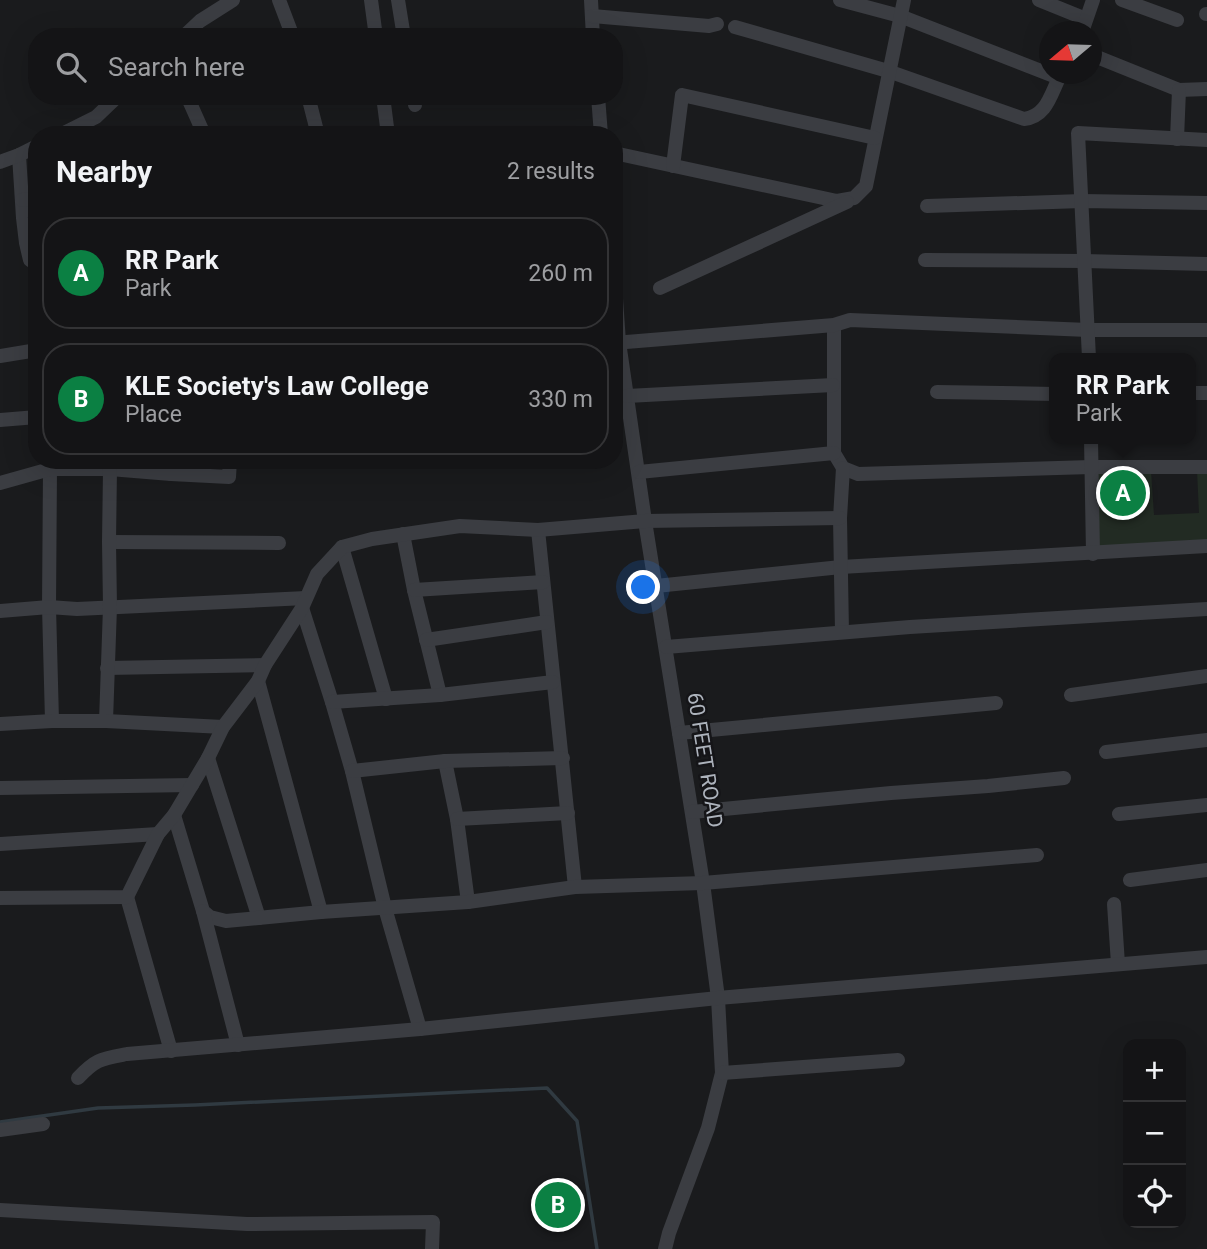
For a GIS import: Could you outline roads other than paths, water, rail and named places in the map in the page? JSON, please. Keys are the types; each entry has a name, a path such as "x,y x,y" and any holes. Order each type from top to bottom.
{"street":[{"path":"193,28 233,0"},
{"path":"279,0 290,28"},
{"path":"371,0 375,28"},
{"path":"398,0 403,28"},
{"path":"591,0 593,28"},
{"path":"840,0 900,16 1039,68"},
{"path":"660,288 854,198 866,186 904,0"},
{"path":"1039,0 1077,21"},
{"path":"1085,21 1093,0"},
{"path":"1122,0 1177,20"},
{"path":"592,16 709,26 717,24"},
{"path":"735,27 888,71 1024,119 1032,118 1043,111 1056,84"},
{"path":"1102,59 1179,90 1207,89"},
{"path":"1177,139 1179,90"},
{"path":"673,166 682,95 875,138"},
{"path":"78,126 96,117 109,105"},
{"path":"191,105 200,126"},
{"path":"310,105 315,126"},
{"path":"384,105 387,126"},
{"path":"599,105 600,126"},
{"path":"1089,353 1079,133 1207,140"},
{"path":"0,162 28,150"},
{"path":"19,155 28,195"},
{"path":"623,155 837,201 854,198"},
{"path":"927,205 1082,201 1207,203"},
{"path":"28,214 28,252"},
{"path":"925,260 1207,264"},
{"path":"623,343 834,325 850,320 1087,330 1207,330"},
{"path":"834,325 834,453 843,468 840,518 842,632"},
{"path":"0,356 28,351"},
{"name":"60 FEET ROAD","path":"623,375 703,883 718,998 722,1073 708,1128 665,1249"},
{"path":"627,396 833,385"},
{"path":"937,392 1049,394"},
{"path":"0,420 28,418"},
{"path":"1091,444 1093,554"},
{"path":"639,472 834,453"},
{"path":"843,468 859,474 1091,467 1207,467"},
{"path":"0,483 50,469 52,721"},
{"path":"106,721 110,607 110,469"},
{"path":"183,469 229,477 229,469"},
{"path":"171,1051 127,897 158,834 174,815 223,727 258,681 304,603 317,574 342,547 372,539 460,526 538,530 645,521 840,518"},
{"path":"538,530 575,887"},
{"path":"402,534 440,695"},
{"path":"109,541 279,543"},
{"path":"656,586 841,567 1207,546"},
{"path":"342,547 386,699"},
{"path":"414,590 544,582"},
{"path":"0,611 49,607 77,609 304,603"},
{"path":"304,603 352,771 385,908 420,1029"},
{"path":"666,647 842,632 1207,608"},
{"path":"426,640 547,622"},
{"path":"107,668 265,665"},
{"path":"1071,695 1207,676"},
{"path":"258,681 321,912"},
{"path":"332,702 440,695 553,682"},
{"path":"680,733 996,703"},
{"path":"0,724 106,721 223,727"},
{"path":"1106,752 1207,740"},
{"path":"208,758 259,918"},
{"path":"352,771 445,761 563,758"},
{"path":"445,761 457,819 468,902"},
{"path":"692,812 1064,778"},
{"path":"0,788 192,785"},
{"path":"1119,814 1207,805"},
{"path":"457,819 568,813"},
{"path":"174,815 203,911 238,1045"},
{"path":"0,844 158,834"},
{"path":"203,911 210,917 226,921 468,902 575,887 703,883 1037,855"},
{"path":"1130,880 1207,870"},
{"path":"0,898 127,897"},
{"path":"1114,904 1118,964"},
{"path":"78,1078 101,1059 171,1051 420,1029 718,998 1207,957"},
{"path":"722,1073 898,1060"},
{"path":"0,1130 43,1124"},
{"path":"0,1210 247,1224 433,1222 432,1249"}],"waterway":[{"path":"0,1122 98,1108 547,1088 577,1121 597,1249"}],"place":[{"name":"RR Park","path":"1123,493"},
{"name":"KLE Society's Law College","path":"558,1205"}]}
